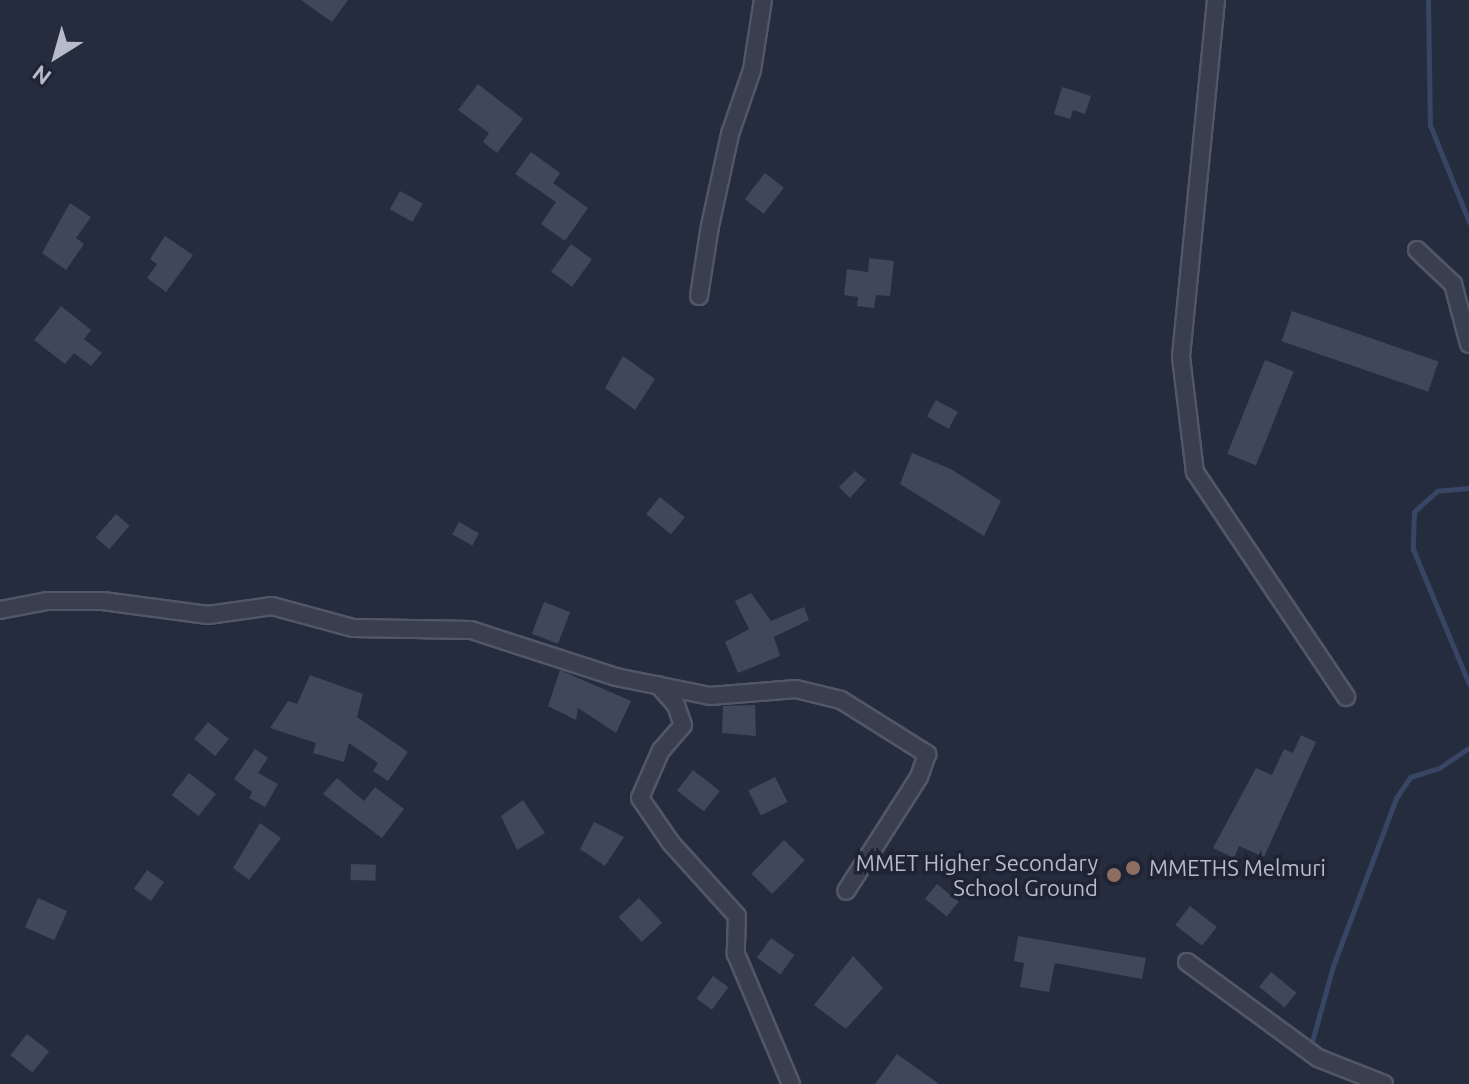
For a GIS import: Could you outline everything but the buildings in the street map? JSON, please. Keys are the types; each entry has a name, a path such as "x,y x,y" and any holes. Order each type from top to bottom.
{"street":[{"path":"699,296 710,226 730,134 752,70 763,0"},
{"path":"1216,0 1181,357 1195,472 1346,697"},
{"path":"1417,250 1453,284 1469,344"},
{"path":"0,610 47,601 103,601 208,615 272,606 353,628 471,630 616,677 710,696 796,689 841,700 927,754 919,777 846,891"},
{"path":"658,685 676,705 683,725 661,750 640,798 678,852 737,916 736,954 791,1084"},
{"path":"1187,962 1318,1058 1384,1084"}],"waterway":[{"path":"1428,0 1430,125 1469,222"},
{"path":"1469,488 1437,491 1414,512 1413,549 1469,684"},
{"path":"1310,1049 1333,966 1396,798 1410,777 1439,768 1469,748"}],"place":[{"name":"MMETHS Melmuri","path":"1133,868"},
{"name":"MMET Higher Secondary School Ground","path":"1114,875"}]}
